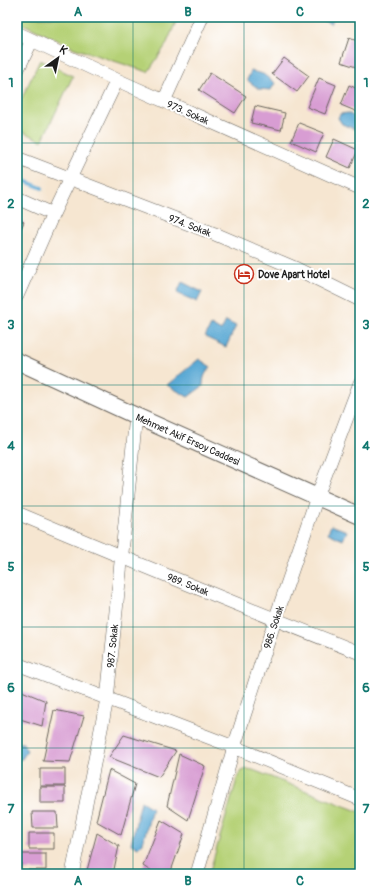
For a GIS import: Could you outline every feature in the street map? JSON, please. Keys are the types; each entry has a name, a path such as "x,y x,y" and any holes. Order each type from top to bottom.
{"street":[{"path":"164,101 202,17"},
{"name":"973. Sokak","path":"17,33 117,80 360,188"},
{"path":"17,71 32,40"},
{"path":"17,296 53,214 117,80"},
{"name":"974. Sokak","path":"17,158 228,240 296,269 360,300"},
{"path":"17,198 53,214"},
{"name":"Mehmet Akif Ersoy Caddesi","path":"17,361 360,516"},
{"name":"986. Sokak","path":"197,874 234,747 275,620 317,497 360,384"},
{"name":"987. Sokak","path":"72,874 107,699 136,416"},
{"name":"989. Sokak","path":"17,513 275,620 360,653"},
{"path":"17,664 234,747 360,799"}],"green space":[{"path":"17,17 178,17 166,45 148,72 74,48 17,21"},
{"path":"40,60 73,76 42,141 17,129 17,108"},
{"path":"247,769 360,812 359,874 209,874 238,776 242,771"}],"water":[{"path":"315,17 334,17 331,24"},
{"path":"251,71 263,74 275,83 271,90 259,89 247,80"},
{"path":"348,113 360,120 360,127 357,130 342,124 338,118 340,114"},
{"path":"182,282 202,292 197,302 177,293"},
{"path":"226,321 236,326 226,347 205,337 211,325 221,331"},
{"path":"199,359 211,367 205,375 203,386 188,397 167,385"},
{"path":"331,525 347,531 343,540 328,533"},
{"path":"17,743 23,743 27,751 22,759 17,760"},
{"path":"141,801 152,808 143,843 138,848 131,844"}],"building":[{"path":"349,38 360,42 359,68 341,62"},
{"path":"284,58 309,76 297,92 272,74"},
{"path":"210,73 246,96 235,113 199,90"},
{"path":"319,78 336,85 325,114 307,107"},
{"path":"349,85 360,90 360,113 341,105"},
{"path":"255,106 285,113 281,130 251,123"},
{"path":"299,123 324,133 316,152 291,141"},
{"path":"334,139 358,150 350,168 326,157"},
{"path":"17,219 24,222 19,233 17,233"},
{"path":"17,689 46,701 42,726 17,718"},
{"path":"54,710 84,716 70,762 43,761"},
{"path":"124,735 176,751 159,777 109,757"},
{"path":"179,754 205,766 188,820 167,806"},
{"path":"40,769 65,769 65,786 40,786"},
{"path":"109,770 135,784 121,835 96,821"},
{"path":"40,787 65,787 65,803 40,803"},
{"path":"32,812 57,812 58,828 33,828"},
{"path":"161,820 184,834 170,874 155,874 143,866"},
{"path":"29,833 54,833 54,849 29,849"},
{"path":"97,833 119,846 113,874 86,874"},
{"path":"21,854 46,854 46,870 21,870"}],"waterway":[{"path":"17,178 42,188"}],"place":[{"name":"Dove Apart Hotel","path":"244,274"}]}
